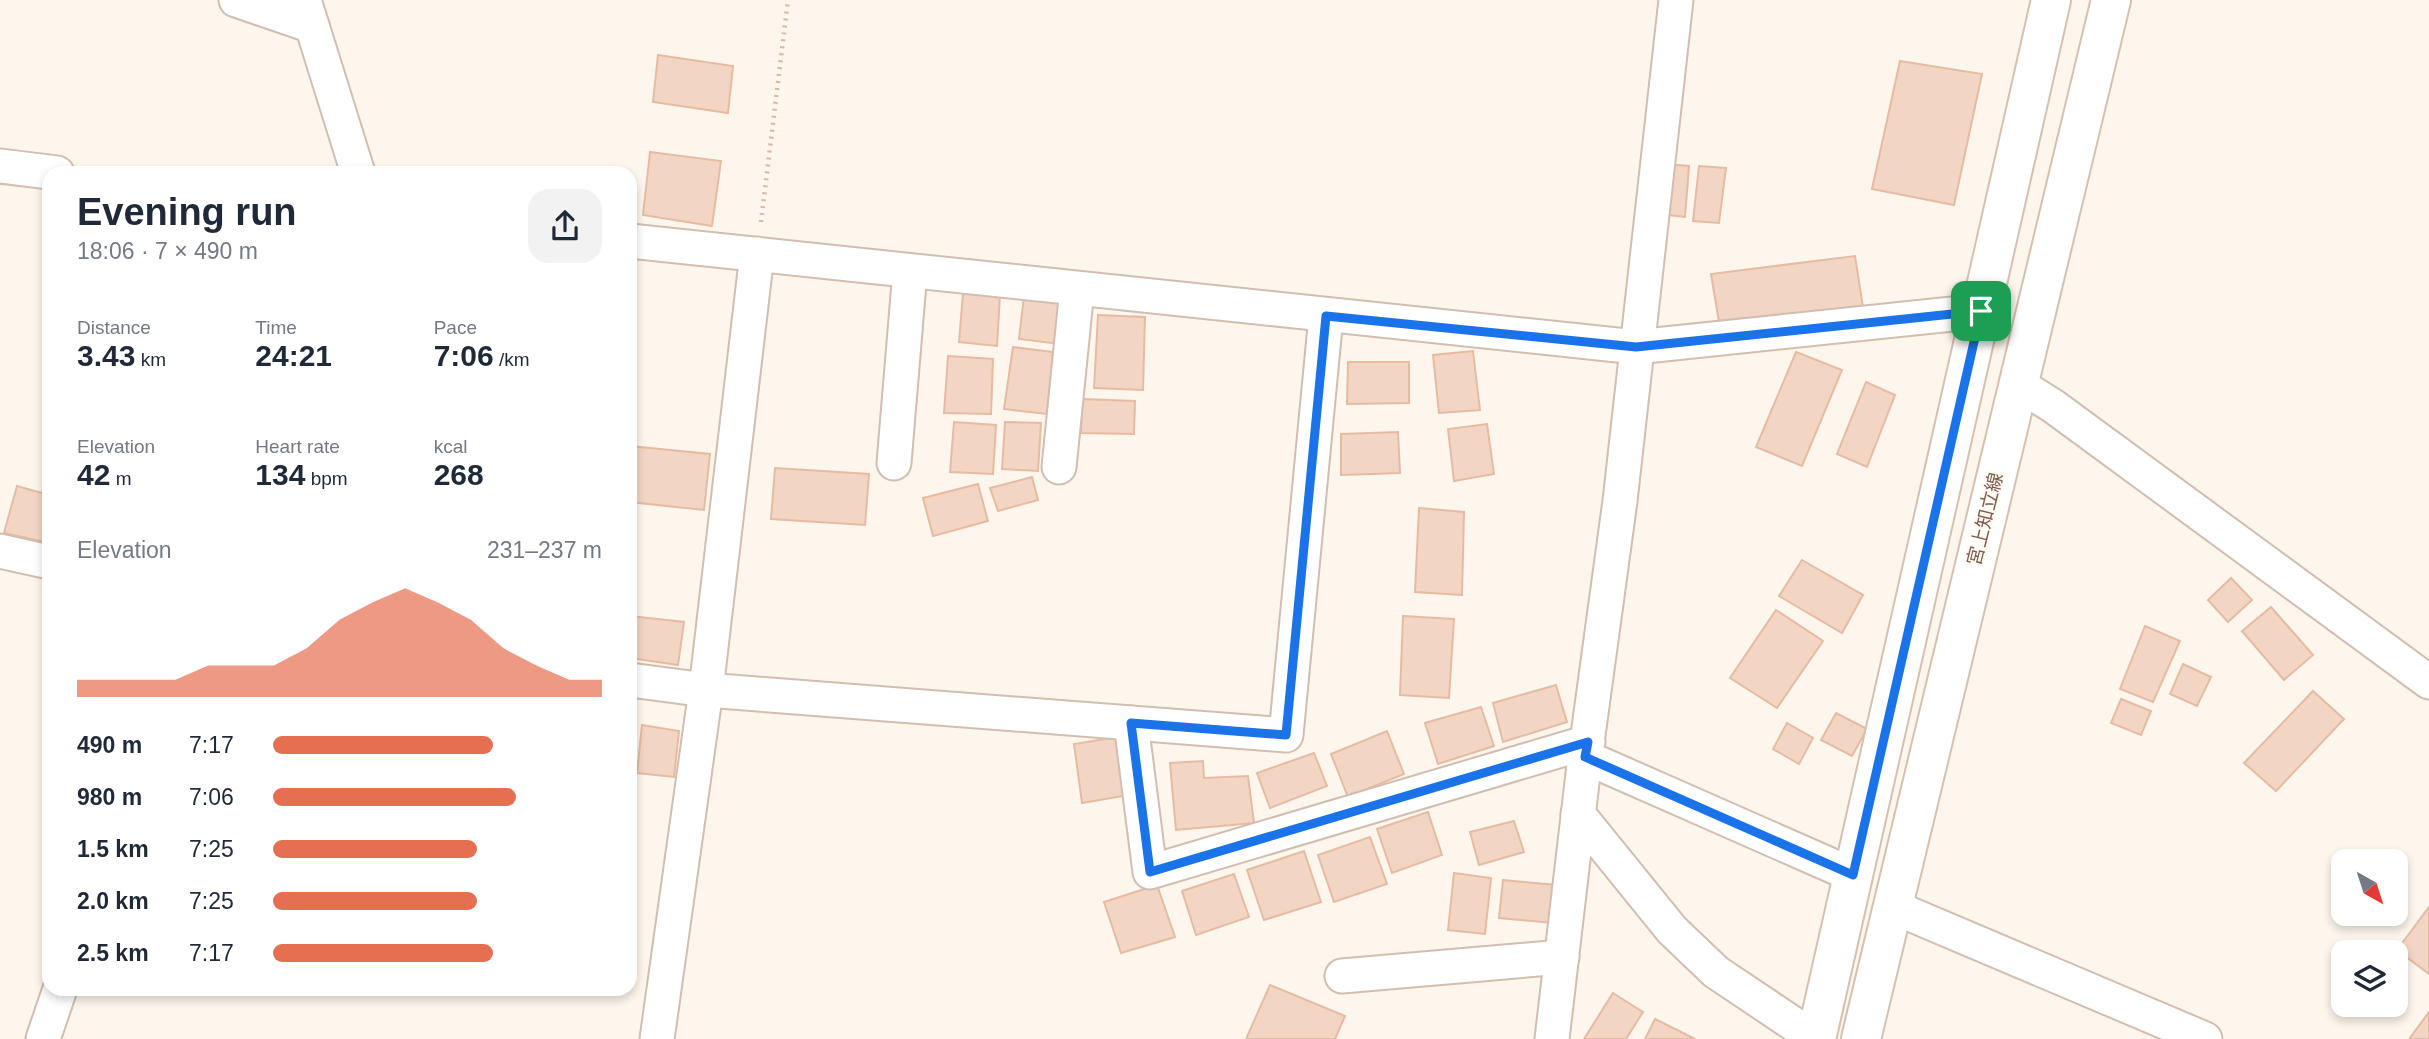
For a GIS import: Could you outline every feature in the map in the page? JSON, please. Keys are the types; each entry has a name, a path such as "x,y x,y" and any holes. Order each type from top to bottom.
{"main road":[{"path":"1816,1039 2051,0"},
{"name":"宮上知立線","path":"1861,1039 2110,0"}],"street":[{"path":"236,0 308,13 356,166"},
{"path":"1552,1039 1586,749 1620,501 1676,0"},
{"path":"0,166 42,171"},
{"path":"637,242 1636,347 1981,311"},
{"path":"657,1039 706,690 757,254"},
{"path":"894,463 910,271"},
{"path":"1059,467 1077,289"},
{"path":"637,681 706,690 1286,735 1326,316"},
{"path":"2018,384 2053,405 2429,682"},
{"path":"0,551 42,560"},
{"path":"1131,723 1150,872 1586,749 1853,875"},
{"path":"1578,814 1672,930 1716,972 1816,1039"},
{"path":"1891,906 2205,1039"},
{"path":"1342,976 1562,957"},
{"path":"43,1039 58,996"}],"path":[{"path":"757,254 788,0"}],"building":[{"path":"658,55 733,66 728,113 653,102"},
{"path":"1900,61 1982,74 1954,205 1872,189"},
{"path":"650,152 721,161 712,226 643,215"},
{"path":"1665,164 1689,166 1685,217 1660,214"},
{"path":"1699,166 1726,168 1719,223 1693,221"},
{"path":"1855,256 1863,307 1719,322 1711,274"},
{"path":"963,293 1000,295 997,346 959,342"},
{"path":"1024,296 1063,299 1059,344 1019,339"},
{"path":"1098,315 1145,317 1143,390 1094,388"},
{"path":"1013,347 1053,352 1047,414 1004,409"},
{"path":"1473,351 1480,410 1439,413 1433,355"},
{"path":"1796,352 1842,370 1802,466 1756,447"},
{"path":"948,356 993,359 991,414 944,413"},
{"path":"1348,362 1409,362 1409,403 1347,404"},
{"path":"1866,382 1895,395 1867,467 1837,454"},
{"path":"1082,399 1135,401 1134,434 1081,433"},
{"path":"954,422 996,425 993,474 950,472"},
{"path":"1005,422 1041,423 1038,471 1002,469"},
{"path":"1487,424 1494,474 1454,481 1448,429"},
{"path":"1398,432 1400,473 1341,475 1341,434"},
{"path":"637,447 710,454 704,510 637,503"},
{"path":"775,468 869,474 865,525 771,519"},
{"path":"1032,477 1038,500 998,511 990,488"},
{"path":"978,484 988,521 933,536 923,498"},
{"path":"17,486 42,493 42,541 4,533"},
{"path":"1419,508 1464,512 1462,595 1415,592"},
{"path":"1802,560 1863,595 1842,633 1779,596"},
{"path":"2231,578 2252,600 2228,622 2208,600"},
{"path":"2271,607 2313,655 2284,680 2242,631"},
{"path":"1776,610 1823,641 1777,708 1730,678"},
{"path":"1403,616 1454,619 1449,698 1400,695"},
{"path":"637,617 684,622 678,665 637,659"},
{"path":"2145,626 2180,641 2153,702 2120,689"},
{"path":"2183,664 2211,677 2197,706 2170,694"},
{"path":"1556,685 1567,722 1503,742 1493,703"},
{"path":"2313,691 2344,719 2276,791 2244,763"},
{"path":"2121,699 2151,711 2141,735 2111,723"},
{"path":"1481,707 1494,746 1438,764 1425,723"},
{"path":"1836,713 1867,729 1852,756 1821,740"},
{"path":"1787,723 1813,738 1799,764 1773,749"},
{"path":"642,725 679,731 674,777 637,773"},
{"path":"1387,731 1404,774 1348,797 1331,754"},
{"path":"1118,737 1129,795 1082,803 1074,744"},
{"path":"1314,753 1327,786 1270,808 1257,773"},
{"path":"1203,761 1204,778 1248,776 1254,823 1176,830 1170,763"},
{"path":"1428,812 1442,855 1392,873 1377,829"},
{"path":"1514,821 1524,852 1479,865 1470,832"},
{"path":"1370,837 1387,884 1334,902 1318,855"},
{"path":"1304,851 1321,902 1264,920 1247,870"},
{"path":"1454,873 1491,878 1485,934 1448,930"},
{"path":"1234,874 1249,917 1196,935 1182,891"},
{"path":"1503,880 1556,885 1553,923 1499,918"},
{"path":"1157,885 1175,937 1121,953 1104,902"},
{"path":"2429,907 2429,974 2408,958 2408,940 2404,940"},
{"path":"1270,985 1345,1016 1335,1039 1246,1039"},
{"path":"1613,993 1643,1012 1626,1039 1584,1039"},
{"path":"2429,1012 2429,1039 2410,1038"},
{"path":"1655,1019 1695,1039 1645,1039"}],"route":[{"path":"1981,311 1853,875 1585,757 1588,742 1150,872 1131,723 1286,735 1326,316 1636,347 1981,311"}]}
